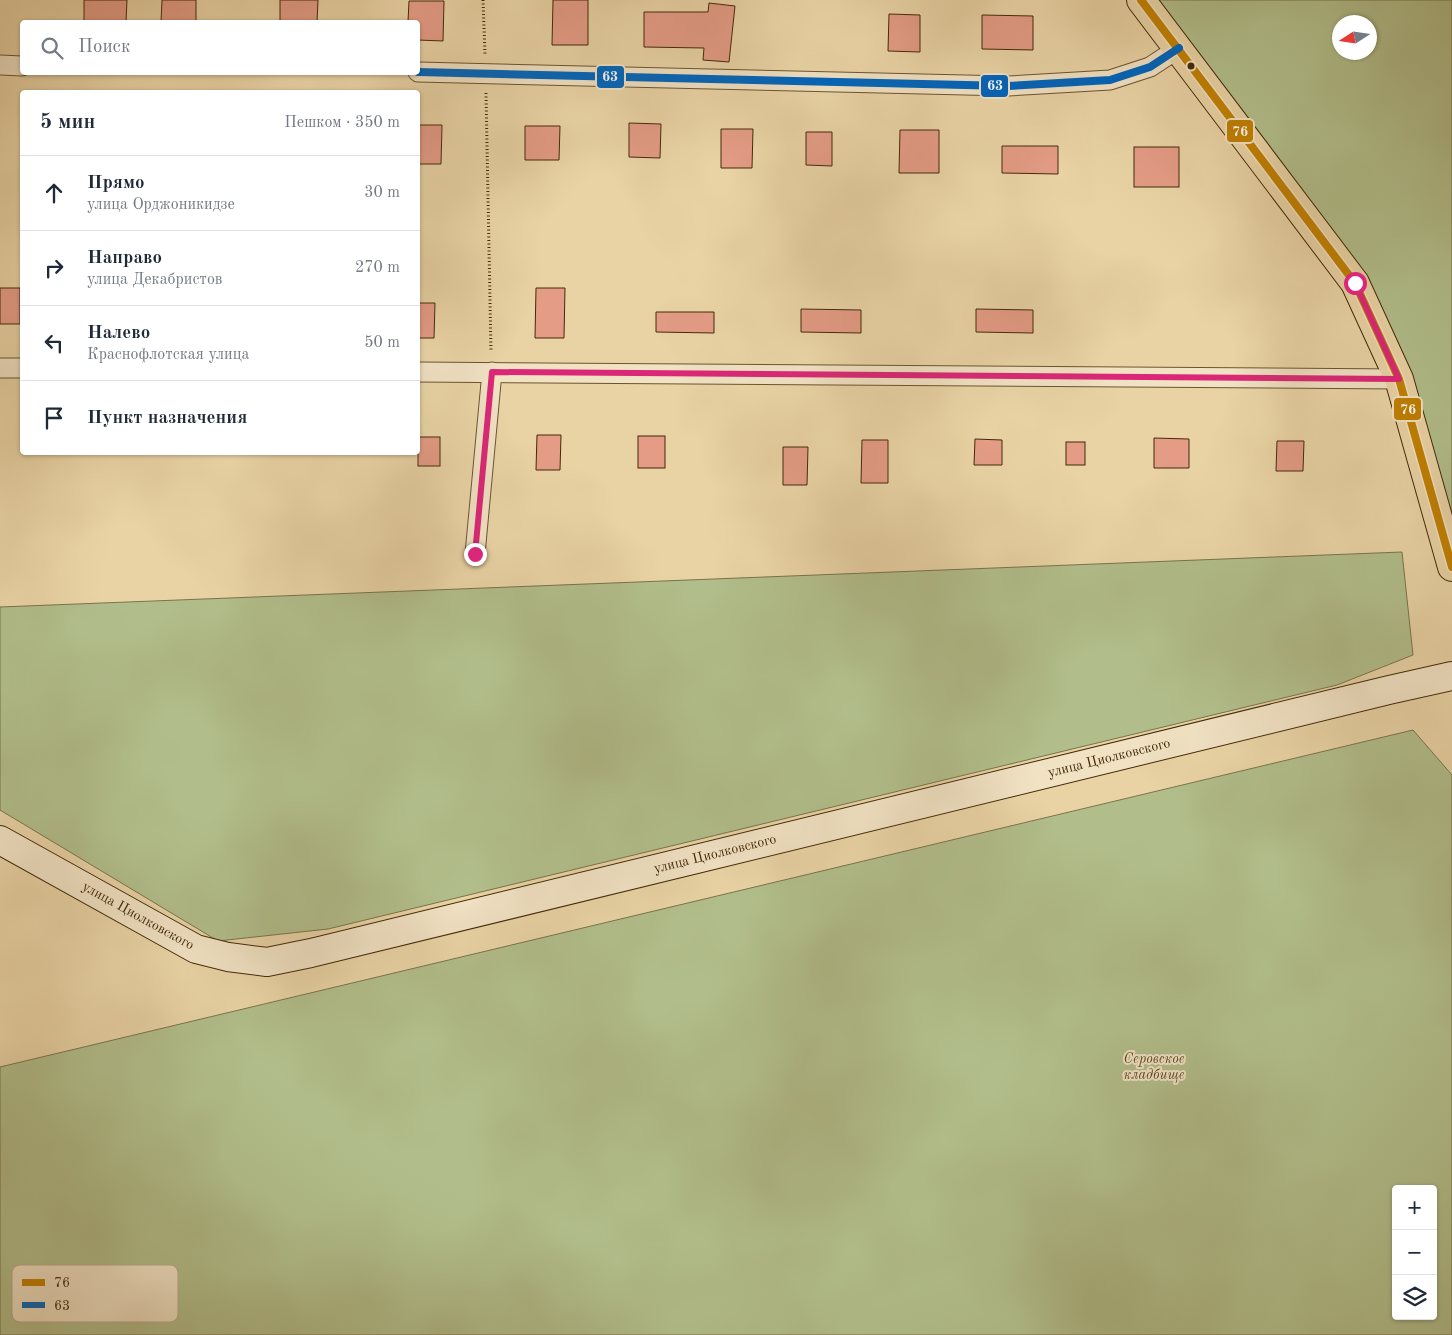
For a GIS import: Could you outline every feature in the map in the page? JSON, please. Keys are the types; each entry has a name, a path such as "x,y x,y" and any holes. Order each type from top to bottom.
{"main road":[{"path":"1141,0 1355,283 1399,379 1452,567"},
{"name":"улица Циолковского","path":"0,840 196,949 228,957 267,962 311,953 1452,676"}],"street":[{"path":"420,72 1008,86 1110,80 1150,67 1179,48"},
{"path":"0,66 20,66"},
{"path":"0,368 20,368"},
{"path":"420,372 1399,379"},
{"path":"475,554 492,372"}],"path":[{"path":"483,0 492,372"}],"green space":[{"path":"1141,0 1452,0 1452,567 1355,283"},
{"path":"1402,552 1413,655 1337,685 328,929 218,941 0,810 0,607"},
{"name":"Серовское кладбище","path":"1413,730 1452,775 1452,1335 0,1335 0,1067"}],"building":[{"path":"84,0 127,0 126,20 84,20"},
{"path":"162,0 196,0 196,20 161,20"},
{"path":"280,0 318,0 317,20 280,20"},
{"path":"553,0 588,0 588,45 552,45"},
{"path":"409,1 444,1 443,41 420,40 420,20 408,20"},
{"path":"709,3 735,6 729,62 703,60 704,48 644,47 644,12 708,12"},
{"path":"889,14 920,15 920,52 888,51"},
{"path":"982,15 1033,16 1033,50 982,49"},
{"path":"629,123 661,124 660,158 629,157"},
{"path":"420,125 442,125 441,164 420,164"},
{"path":"525,126 560,126 559,160 525,160"},
{"path":"721,129 753,129 752,168 721,168"},
{"path":"900,130 939,130 939,173 899,173"},
{"path":"806,132 832,132 832,166 806,165"},
{"path":"1002,146 1058,146 1058,174 1002,173"},
{"path":"1134,147 1179,147 1179,187 1134,187"},
{"path":"0,288 20,288 20,324 0,324"},
{"path":"536,288 565,288 564,338 535,338"},
{"path":"420,303 435,303 434,338 420,338"},
{"path":"801,309 861,310 861,333 801,332"},
{"path":"976,309 1033,310 1033,333 976,332"},
{"path":"656,312 714,312 714,333 656,332"},
{"path":"537,435 561,435 560,470 536,470"},
{"path":"638,436 665,436 665,468 638,468"},
{"path":"420,437 440,437 440,466 418,466"},
{"path":"1154,438 1189,439 1189,468 1154,468"},
{"path":"975,439 1002,440 1002,465 974,465"},
{"path":"862,440 888,440 888,483 861,483"},
{"path":"1277,441 1304,441 1303,471 1276,471"},
{"path":"1066,442 1085,442 1085,465 1066,465"},
{"path":"783,447 808,447 807,485 783,485"}],"transit line":[{"name":"76","path":"1141,0 1355,283 1399,379 1452,567"},
{"name":"63","path":"420,72 1008,86 1110,80 1150,67 1179,48"}],"route":[{"path":"475,554 492,372 1399,379 1355,283"}]}
